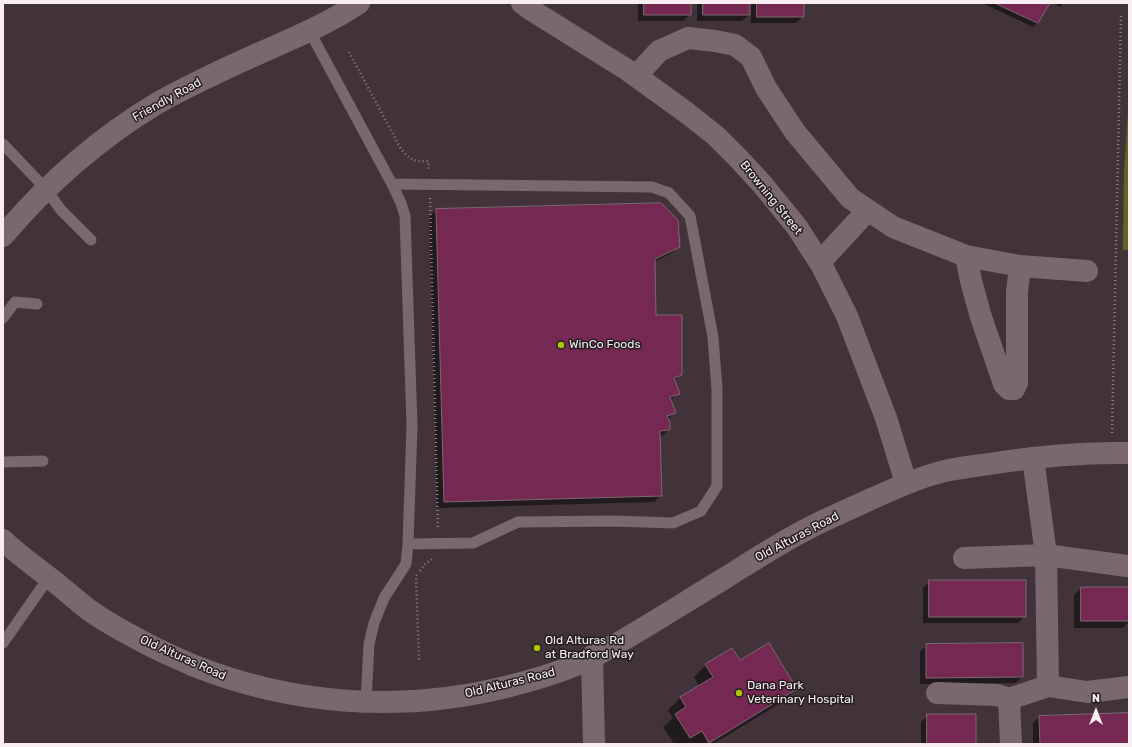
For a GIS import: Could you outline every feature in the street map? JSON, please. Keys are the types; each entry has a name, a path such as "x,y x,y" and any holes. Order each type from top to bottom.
{"street":[{"name":"Friendly Road","path":"3,236 46,189 69,168 122,126 156,104 231,66 329,21 359,3"},
{"name":"Browning Street","path":"522,3 636,76 687,113 716,136 762,184 796,227 820,262 847,316 886,418 906,483"},
{"path":"636,76 659,51 688,38 735,45 751,57 766,88 795,132 850,198 893,227 966,256 1020,266 1087,271"},
{"path":"820,262 868,210"},
{"path":"966,256 981,318 1004,384 1009,389 1014,389 1017,383 1017,292 1020,266"},
{"name":"Old Alturas Road","path":"3,540 15,552 90,610 108,622 150,646 205,670 271,690 325,699 366,702 408,702 458,697 477,693 532,680 578,664 605,651 816,524 906,483 942,471 1010,460 1120,453"},
{"path":"1033,458 1046,555 1048,686"},
{"path":"964,558 1046,555 1127,566"},
{"path":"592,656 594,744"},
{"path":"937,693 997,695 1009,699 1048,686 1087,692 1129,687"},
{"path":"1009,699 1011,744"}],"lane":[{"path":"309,30 402,203 405,216 412,426 408,544 406,564 384,598 374,623 369,644 366,702"},
{"path":"3,144 46,189 61,210 91,240"},
{"path":"392,184 652,187 669,193 690,216 713,336 717,389 717,486 701,511 673,523 614,521 518,522 473,543 408,544"},
{"path":"3,318 15,302 37,304"},
{"path":"3,462 43,461"},
{"path":"3,643 49,577"}],"path":[{"path":"1120,453 1121,14"},
{"path":"349,52 401,149 409,158 415,161 428,161 430,184 438,557 430,560 416,576 419,661"}],"green space":[{"path":"1129,95 1129,250 1123,250 1124,173"}],"building":[{"path":"644,3 691,3 691,15 644,15"},
{"path":"703,3 750,3 750,15 703,15"},
{"path":"757,3 804,3 804,17 757,17"},
{"path":"995,3 1050,3 1038,23"},
{"name":"WinCo Foods","path":"661,203 678,220 680,247 655,259 656,315 682,315 682,375 674,378 680,394 670,397 676,413 667,416 670,423 670,430 660,431 662,496 444,502 436,209"},
{"path":"929,580 1026,580 1026,617 929,617"},
{"path":"1081,587 1129,587 1129,621 1081,621"},
{"name":"Dana Park Veterinary Hospital","path":"769,643 797,689 709,743 702,731 690,738 675,714 686,707 680,697 713,677 705,664 732,648 740,660"},
{"path":"1023,643 1023,677 926,678 926,644"},
{"path":"1129,713 1129,744 1040,744 1039,716"},
{"path":"927,714 976,714 976,744 927,744"}],"place":[{"name":"WinCo Foods","path":"561,345"},
{"name":"Old Alturas Rd at Bradford Way","path":"537,648"},
{"name":"Dana Park Veterinary Hospital","path":"739,693"}]}
